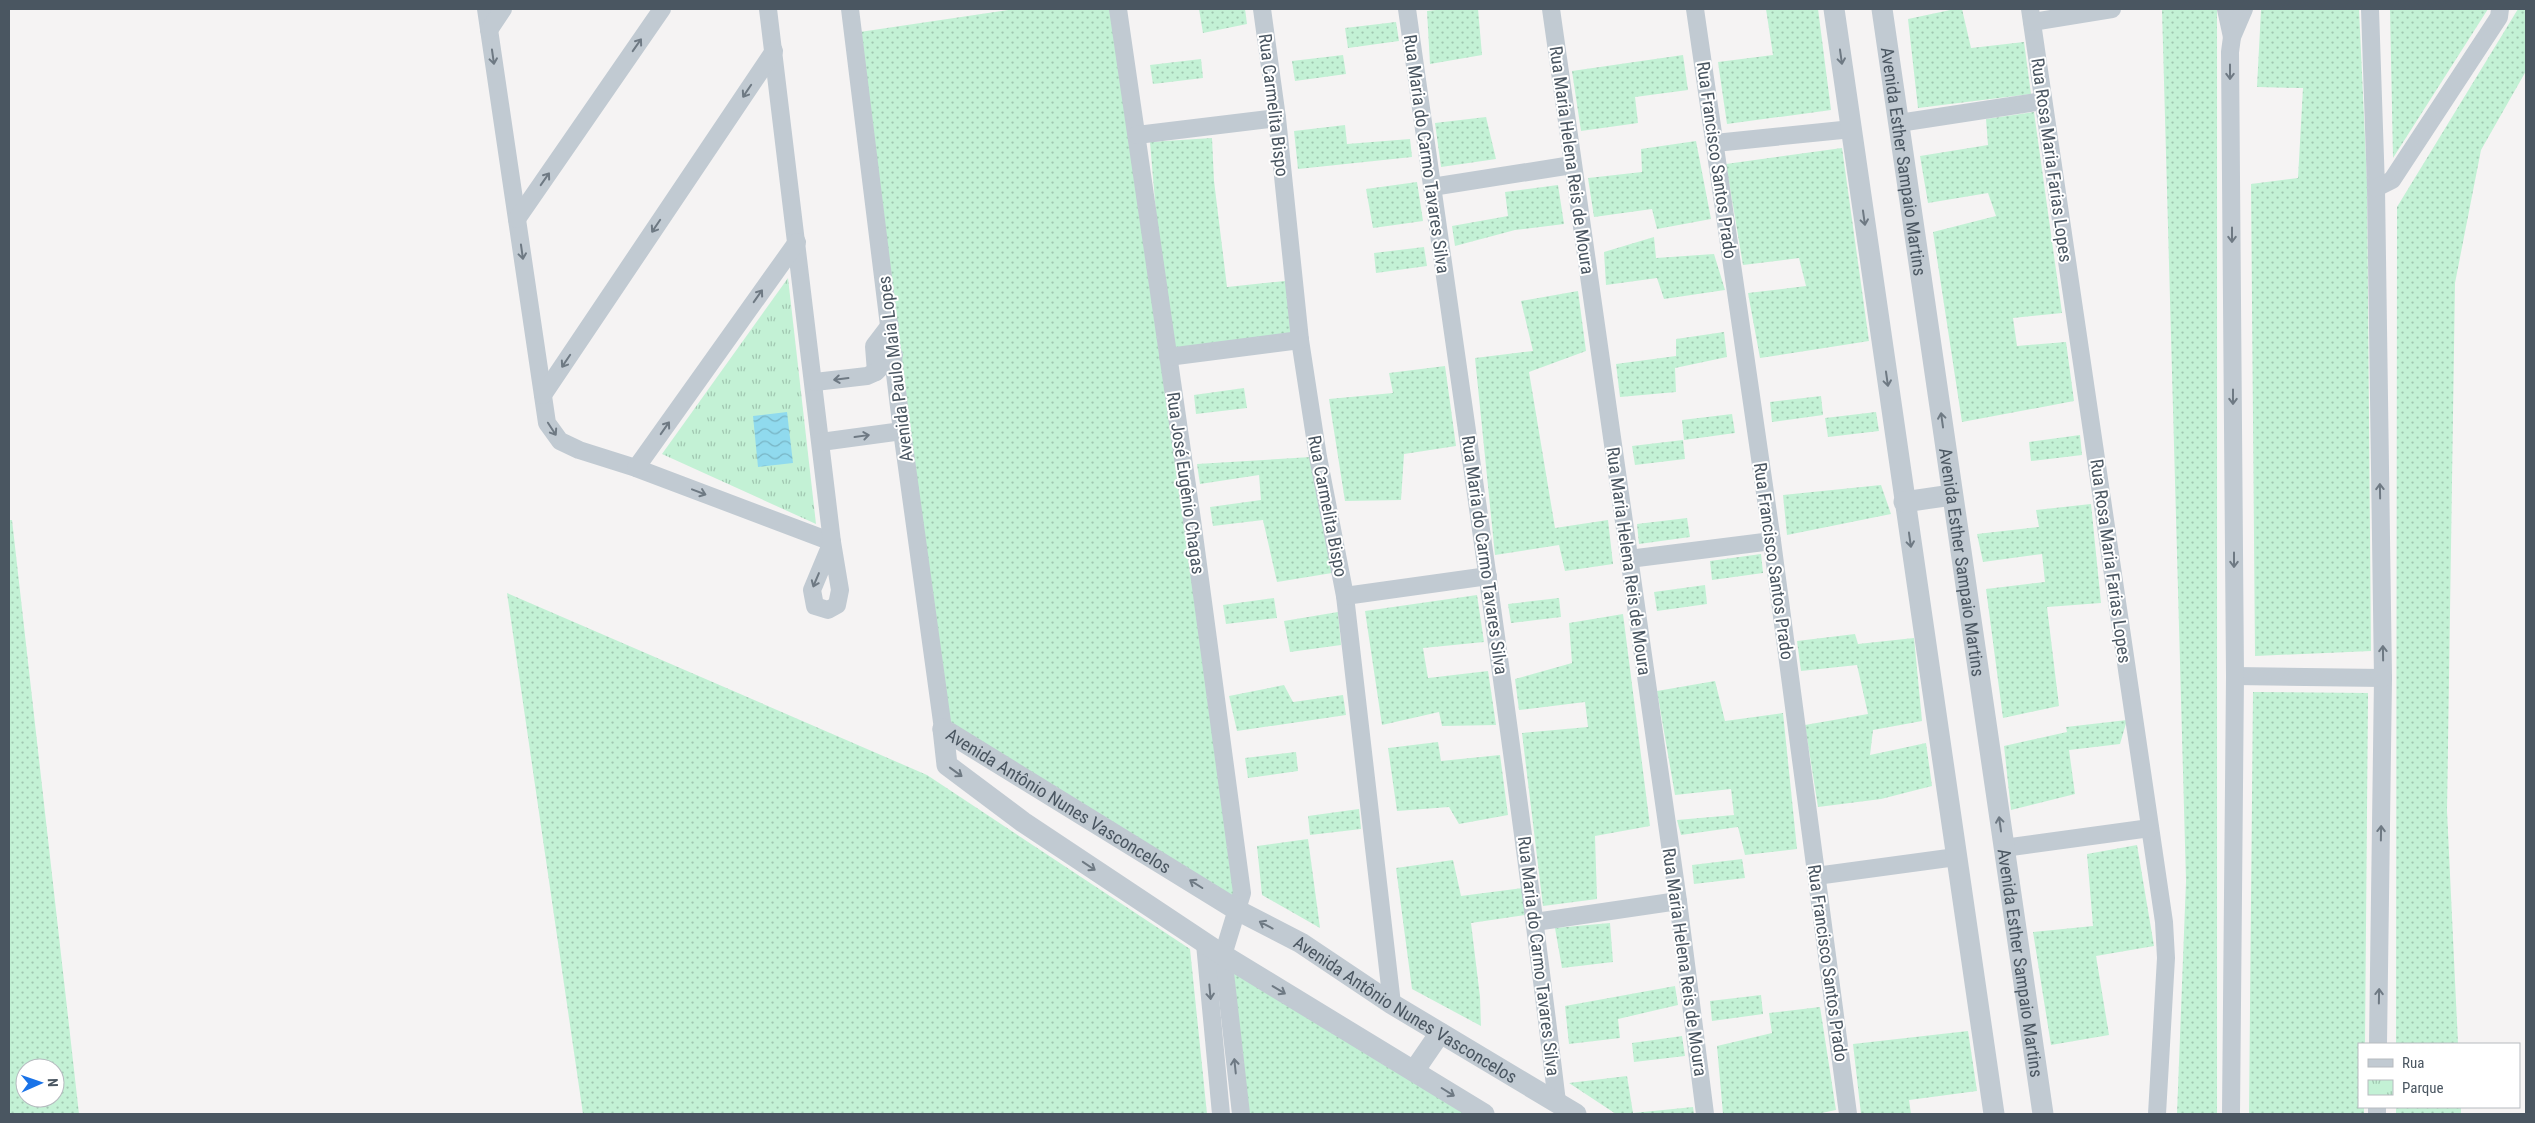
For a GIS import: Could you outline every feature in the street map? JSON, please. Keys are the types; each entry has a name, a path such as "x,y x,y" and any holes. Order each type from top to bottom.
{"street":[{"path":"486,9 548,423 560,441 832,542 815,382 768,9"},
{"path":"489,30 503,9"},
{"path":"517,219 662,9"},
{"name":"Avenida Paulo Maia Lopes","path":"850,9 902,430 943,729"},
{"name":"Rua José Eugênio Chagas","path":"1118,9 1242,893 1237,910 1214,949"},
{"name":"Rua Carmelita Bispo","path":"1262,9 1277,118 1300,340 1318,457 1345,596 1392,1004"},
{"name":"Rua Maria do Carmo Tavares Silva","path":"1407,9 1488,576 1535,922 1557,1102"},
{"name":"Rua Maria Helena Reis de Moura","path":"1551,9 1678,901 1705,1114"},
{"name":"Rua Francisco Santos Prado","path":"1695,9 1772,541 1848,1114"},
{"path":"1834,9 1994,1114"},
{"name":"Avenida Esther Sampaio Martins","path":"1882,9 2043,1114"},
{"path":"2031,16 2112,9"},
{"path":"2226,9 2232,37 2235,676 2232,1114"},
{"path":"2232,37 2244,9"},
{"path":"2370,9 2376,188 2383,678 2378,1043"},
{"path":"2376,188 2392,180 2499,18 2500,9"},
{"name":"Rua Rosa Maria Farias Lopes","path":"2031,16 2164,922 2166,958 2157,1114"},
{"path":"543,395 774,51"},
{"path":"1899,124 2043,101"},
{"path":"1137,135 1277,118"},
{"path":"1715,143 1852,129"},
{"path":"1432,187 1572,165"},
{"path":"636,468 796,242"},
{"path":"876,372 874,346 890,325"},
{"path":"1168,357 1300,340"},
{"path":"815,382 866,376 876,372 894,355"},
{"path":"821,442 902,430"},
{"path":"1904,502 1952,495"},
{"path":"1629,559 1772,541"},
{"path":"1345,596 1488,576"},
{"path":"2235,676 2383,678"},
{"name":"Avenida Antônio Nunes Vasconcelos","path":"943,729 1237,910 1301,943 1392,1004 1576,1114"},
{"name":"Avenida Antônio Nunes Vasconcelos","path":"943,729 947,765 1023,822 1214,949 1484,1114"},
{"path":"2004,848 2150,828"},
{"path":"1816,876 1956,856"},
{"path":"1535,922 1678,901"},
{"path":"1214,949 1221,1114"},
{"path":"1214,949 1241,1114"},
{"path":"1414,1071 1440,1033"}],"green space":[{"path":"1015,9 1118,9 1167,343 1150,142 1212,138 1214,181 1227,287 1285,281 1300,340 1168,357 1237,910 943,729 853,33"},
{"path":"1199,9 1245,9 1247,24 1203,33"},
{"path":"1478,9 1482,55 1430,64 1427,11"},
{"path":"1766,9 1818,9 1831,110 1727,124 1718,62 1773,55"},
{"path":"1962,9 1971,48 2024,42 2031,94 1918,108 1908,19"},
{"path":"2162,9 2217,9 2217,1114 2177,1114 2186,881"},
{"path":"2359,9 2367,182 2371,651 2255,656 2251,184 2298,178 2303,88 2257,87 2261,10"},
{"path":"2390,9 2488,9 2393,158"},
{"path":"2518,9 2526,9 2526,71 2481,150 2455,283 2447,811 2458,1043 2396,1043 2397,207"},
{"path":"1396,22 1399,41 1348,48 1345,28"},
{"path":"1343,55 1346,74 1295,81 1292,61"},
{"path":"1683,55 1688,90 1635,97 1638,123 1581,131 1572,71"},
{"path":"1201,59 1203,78 1153,84 1150,65"},
{"path":"2034,112 2062,313 2013,318 2017,346 2066,342 2074,401 1962,422 1933,232 1996,216 1988,193 1928,203 1920,156 1988,145 1986,119"},
{"path":"1486,117 1496,159 1441,167 1435,123"},
{"path":"1345,125 1347,144 1410,139 1412,157 1298,169 1294,131"},
{"path":"1696,141 1711,219 1657,229 1652,209 1594,217 1588,178 1642,172 1641,149"},
{"path":"1842,148 1869,341 1760,358 1748,293 1806,286 1799,258 1743,265 1726,164"},
{"path":"1417,182 1423,221 1373,228 1366,189"},
{"path":"1558,185 1564,224 1515,230 1455,246 1452,226 1508,216 1505,192"},
{"path":"1654,237 1656,258 1714,254 1725,290 1664,299 1657,278 1606,285 1604,252"},
{"path":"1424,247 1427,266 1376,273 1374,253"},
{"path":"788,278 816,524 662,454"},
{"path":"1578,291 1586,351 1529,372 1555,528 1608,520 1613,564 1565,571 1559,545 1495,555 1475,358 1533,351 1521,301"},
{"path":"1724,332 1727,357 1675,368 1676,392 1620,397 1616,364 1676,356 1676,339"},
{"path":"1445,366 1456,446 1404,454 1401,500 1345,501 1329,399 1393,393 1389,373"},
{"path":"1244,388 1247,408 1196,414 1194,395"},
{"path":"1821,396 1823,415 1772,422 1770,402"},
{"path":"1876,412 1879,431 1828,437 1825,418"},
{"path":"1732,414 1735,433 1684,440 1682,420"},
{"path":"2080,435 2082,455 2031,461 2029,442"},
{"path":"1683,440 1685,459 1635,465 1632,446"},
{"path":"1311,457 1332,573 1277,582 1263,520 1213,526 1210,507 1261,500 1259,475 1200,484 1197,464"},
{"path":"1881,485 1891,514 1787,535 1783,495"},
{"path":"2091,504 2101,603 2047,607 2059,706 2003,718 1986,589 2045,582 2042,554 1983,562 1977,534 2039,527 2036,510"},
{"path":"1687,518 1690,537 1639,544 1637,524"},
{"path":"9,520 12,520 79,1114 9,1114"},
{"path":"1761,554 1763,573 1712,580 1710,561"},
{"path":"1705,585 1707,604 1657,611 1654,592"},
{"path":"507,593 927,775 1190,949 1207,1114 583,1114"},
{"path":"1477,595 1484,642 1423,648 1428,678 1488,671 1496,725 1442,726 1439,712 1382,725 1365,611"},
{"path":"1274,598 1277,618 1226,624 1223,605"},
{"path":"1559,598 1561,617 1511,623 1508,604"},
{"path":"1338,612 1341,645 1290,652 1284,621"},
{"path":"1623,614 1650,826 1595,836 1597,899 1543,906 1522,733 1588,727 1585,702 1519,710 1515,679 1572,663 1569,623"},
{"path":"1855,634 1858,644 1914,638 1922,721 1873,730 1870,755 1926,743 1932,786 1881,799 1818,807 1805,725 1868,714 1857,665 1801,671 1797,641"},
{"path":"1715,681 1725,721 1783,713 1797,849 1745,855 1738,827 1681,835 1677,820 1734,815 1731,789 1675,795 1657,691"},
{"path":"1284,685 1293,702 1343,695 1346,715 1237,731 1229,696"},
{"path":"2253,692 2368,693 2365,1043 2358,1043 2358,1108 2364,1108 2364,1114 2249,1114"},
{"path":"2127,720 2120,744 2069,750 2075,794 2011,810 2004,746 2067,732 2066,727"},
{"path":"1438,742 1441,761 1500,755 1508,815 1459,824 1449,807 1397,811 1388,748"},
{"path":"1296,752 1298,771 1248,778 1245,758"},
{"path":"1359,809 1361,829 1310,835 1308,816"},
{"path":"1308,839 1320,928 1262,895 1257,846"},
{"path":"2137,845 2154,946 2096,956 2109,1035 2051,1045 2033,932 2093,926 2087,854"},
{"path":"1742,859 1745,878 1694,884 1692,865"},
{"path":"1453,860 1461,896 1523,888 1525,915 1471,923 1480,997 1481,1026 1412,989 1396,868"},
{"path":"1610,923 1613,962 1562,968 1555,928"},
{"path":"1223,955 1487,1114 1241,1114"},
{"path":"1675,986 1678,1005 1618,1019 1620,1038 1569,1044 1565,1006"},
{"path":"1761,995 1763,1014 1712,1021 1710,1001"},
{"path":"1820,1007 1836,1110 1817,1114 1723,1114 1717,1046 1772,1033 1769,1013"},
{"path":"1968,1031 1977,1091 1909,1100 1911,1114 1861,1114 1853,1044"},
{"path":"1682,1036 1685,1056 1634,1062 1632,1043"},
{"path":"1627,1076 1633,1113 1693,1107 1694,1114 1616,1114 1569,1083"},
{"path":"2396,1108 2461,1108 2461,1114 2396,1114"}],"water":[{"path":"787,412 793,463 758,467 753,416"}]}
